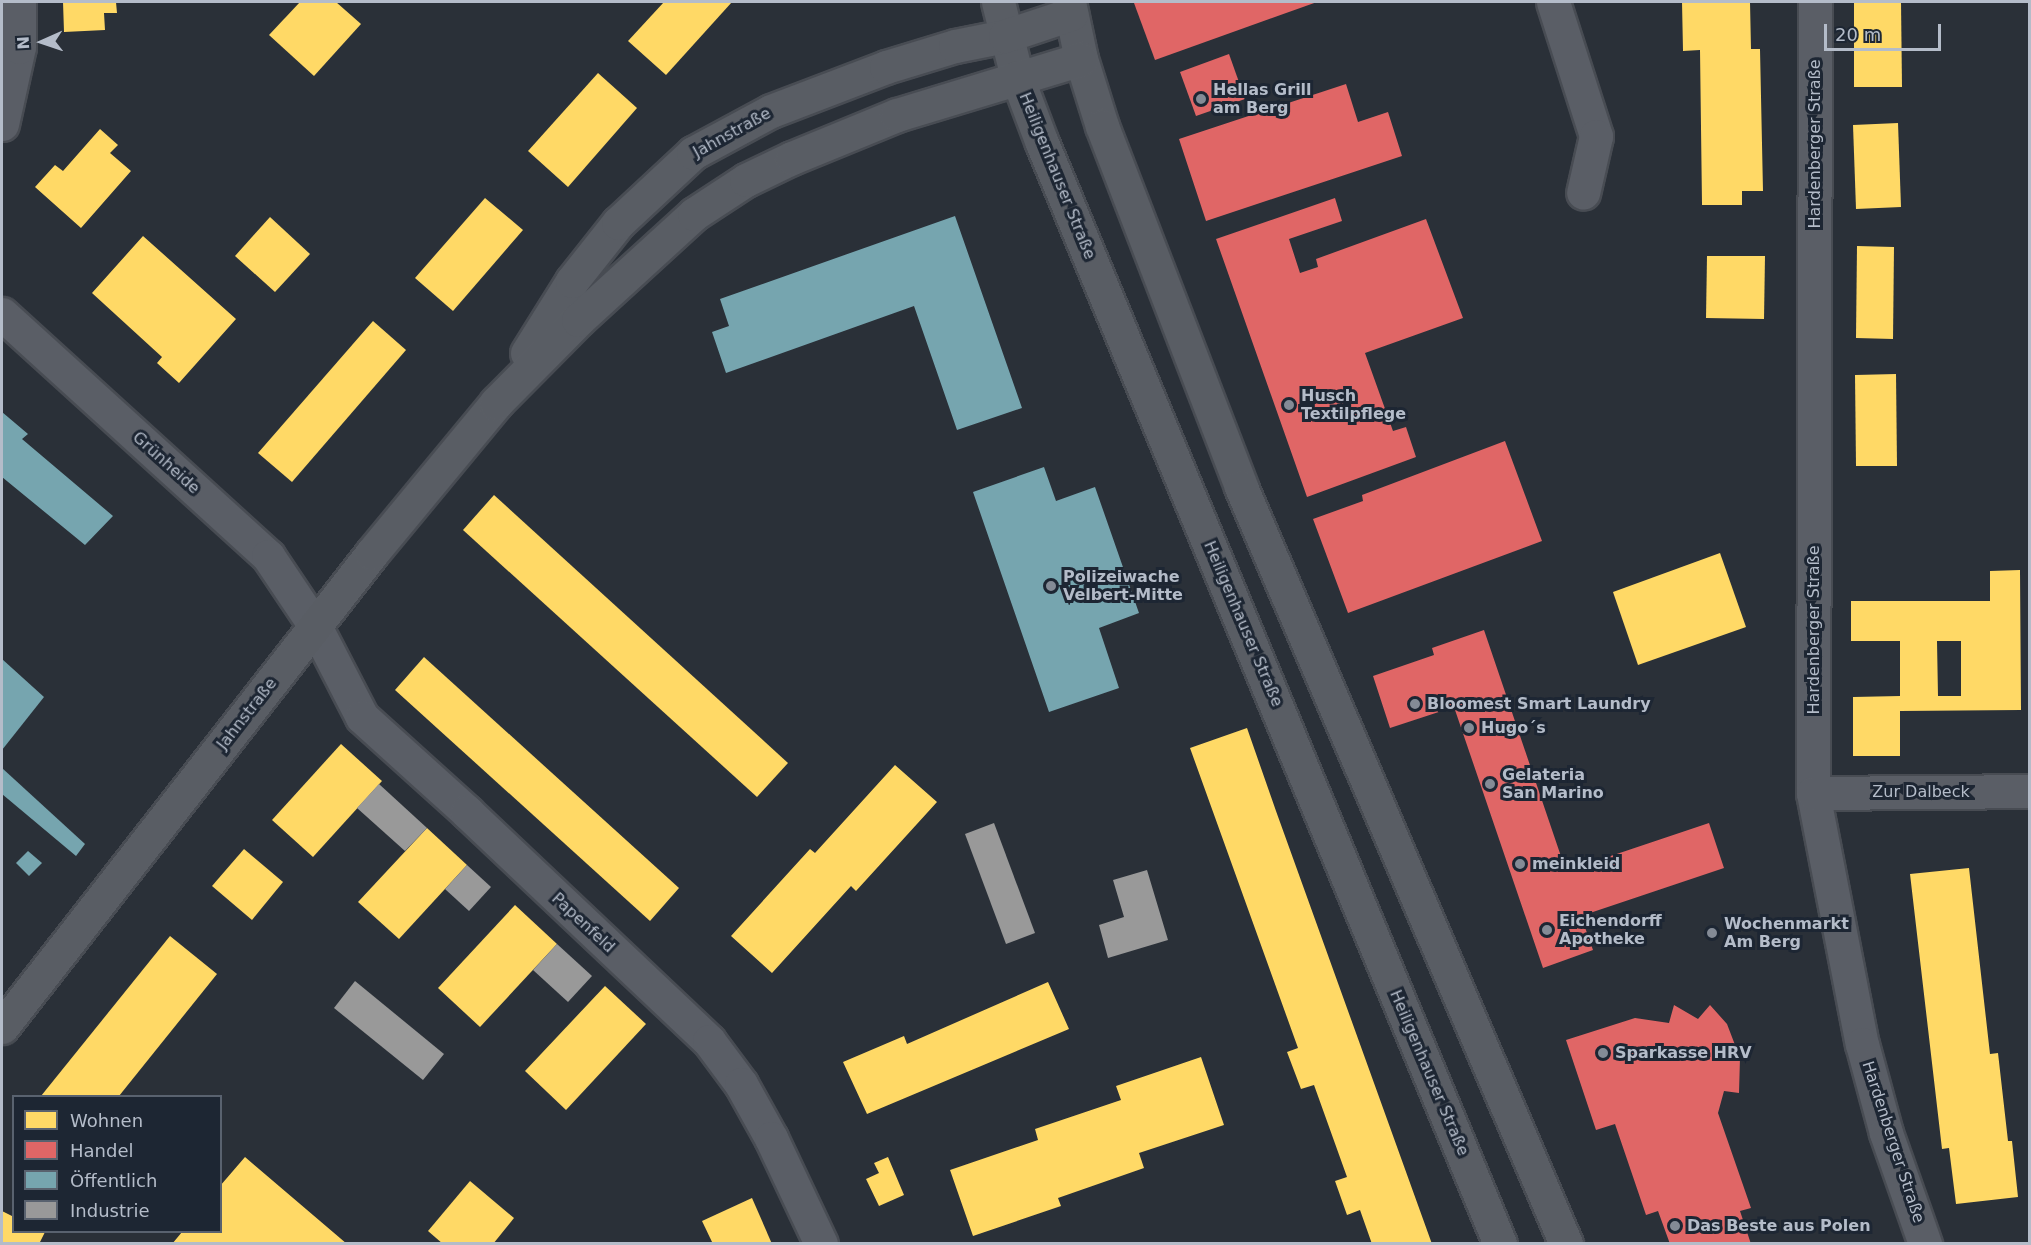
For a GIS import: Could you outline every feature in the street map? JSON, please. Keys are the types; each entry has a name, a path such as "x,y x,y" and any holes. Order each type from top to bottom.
{"main road":[{"name":"Heiligenhauser Straße","path":"998,2 1017,77 1042,143 1500,1244"},
{"name":"Jahnstraße","path":"496,403 572,281 618,223 693,153 771,111 886,67 956,46 1005,36 1070,8"},
{"path":"1070,8 1081,59 1102,126 1242,487 1566,1244"},
{"name":"Jahnstraße","path":"2,1027 315,626 496,403 578,320 694,214 746,180 792,158 897,115 1081,59"}],"street":[{"path":"2,124 19,47 19,2"},
{"path":"1553,2 1596,136 1583,193"},
{"name":"Hardenberger Straße","path":"1815,2 1814,793 1862,1044 1886,1133 1925,1244"},
{"name":"Grünheide","path":"2,314 268,556 315,626"},
{"name":"Papenfeld","path":"315,626 362,717 475,820 721,1056 737,1078 771,1138 821,1244"},
{"name":"Zur Dalbeck","path":"1814,793 2030,791"}],"building: Wohnen":[{"path":"63,2 116,2 117,13 104,13 105,30 64,32"},
{"path":"300,2 336,2 361,24 314,76 269,35"},
{"path":"664,2 732,2 666,75 628,41"},
{"path":"1682,2 1750,2 1751,49 1760,49 1763,191 1742,191 1742,205 1702,205 1700,50 1683,51"},
{"path":"1854,2 1901,2 1902,87 1854,87"},
{"path":"598,73 637,108 568,187 528,151"},
{"path":"1898,123 1901,207 1856,209 1853,125"},
{"path":"100,129 118,145 110,153 131,171 81,228 35,187 55,165 63,171"},
{"path":"485,198 523,230 453,311 415,278"},
{"path":"270,217 310,254 275,292 235,256"},
{"path":"143,236 236,319 179,383 157,363 162,357 92,293"},
{"path":"1857,246 1894,247 1893,339 1856,338"},
{"path":"1707,256 1765,256 1764,319 1706,318"},
{"path":"373,321 406,350 292,482 258,453"},
{"path":"1896,374 1897,466 1856,466 1855,375"},
{"path":"494,495 788,763 757,797 463,530"},
{"path":"1720,553 1746,627 1638,665 1613,592"},
{"path":"2020,570 2021,710 1900,711 1900,756 1853,756 1853,697 1900,696 1900,641 1851,641 1851,601 1990,601 1990,571","holes":["1937,641 1961,641 1961,696 1938,696"]},
{"path":"424,657 679,888 650,921 395,690"},
{"path":"1247,728 1432,1244 1372,1244 1360,1210 1347,1215 1335,1181 1347,1177 1314,1085 1301,1089 1287,1052 1298,1048 1190,748"},
{"path":"341,744 382,781 313,857 272,820"},
{"path":"895,765 937,802 856,891 851,886 772,973 731,936 810,849 815,853"},
{"path":"427,828 467,865 399,939 358,902"},
{"path":"244,849 283,882 252,920 212,886"},
{"path":"1969,868 1990,1054 1998,1053 2008,1141 2012,1141 2018,1197 1956,1204 1949,1148 1942,1149 1910,874"},
{"path":"515,905 557,944 480,1027 438,988"},
{"path":"170,936 217,974 120,1095 42,1095"},
{"path":"1048,982 1069,1029 867,1114 843,1062 904,1036 907,1044"},
{"path":"605,986 646,1024 566,1110 525,1071"},
{"path":"1201,1057 1224,1125 1139,1153 1144,1168 1058,1198 1061,1206 973,1236 950,1170 1038,1140 1035,1129 1121,1100 1116,1086"},
{"path":"245,1157 347,1244 172,1244 181,1233 222,1233 222,1184"},
{"path":"888,1157 904,1195 879,1206 866,1179 879,1173 874,1163"},
{"path":"470,1181 514,1218 493,1244 443,1244 428,1231"},
{"path":"752,1198 772,1244 713,1244 702,1221"},
{"path":"2,1211 12,1216 12,1233 44,1233 39,1244 2,1244"}],"building: Handel":[{"path":"1317,2 1155,60 1134,3"},
{"path":"1229,54 1245,99 1196,116 1180,72"},
{"path":"1346,84 1358,122 1388,112 1402,156 1206,221 1179,139"},
{"path":"1335,198 1342,221 1289,239 1300,273 1318,267 1316,259 1426,219 1463,318 1365,353 1393,431 1406,427 1416,457 1307,497 1216,239"},
{"path":"1505,441 1542,541 1348,613 1313,519 1363,501 1362,495"},
{"path":"1484,630 1566,871 1709,823 1724,868 1581,916 1593,950 1543,968 1454,707 1390,728 1373,676 1434,655 1432,648"},
{"path":"1674,1005 1698,1019 1710,1005 1727,1024 1740,1058 1739,1093 1724,1091 1718,1113 1751,1208 1740,1211 1751,1244 1670,1244 1658,1211 1646,1215 1615,1124 1596,1130 1566,1040 1635,1018 1669,1023"}],"building: Öffentlich":[{"path":"955,216 1022,408 957,430 914,306 726,373 712,332 729,326 720,299"},
{"path":"2,412 28,434 22,439 113,516 85,545 2,477"},
{"path":"1044,467 1056,501 1095,487 1139,613 1099,628 1119,688 1049,712 973,492"},
{"path":"2,659 44,697 2,750"},
{"path":"2,768 85,844 76,856 2,794"},
{"path":"28,851 42,863 29,876 16,863"}],"building: Industrie":[{"path":"379,784 427,828 405,851 357,808"},
{"path":"994,823 1035,933 1006,944 965,834"},
{"path":"467,865 491,887 469,911 445,889"},
{"path":"1147,870 1168,940 1108,958 1099,925 1124,917 1113,880"},
{"path":"557,944 592,976 568,1002 533,970"},
{"path":"355,981 444,1054 423,1080 334,1008"}],"place":[{"name":"Hellas Grill am Berg","path":"1201,99"},
{"name":"Husch Textilpflege","path":"1289,405"},
{"name":"Polizeiwache Velbert-Mitte","path":"1051,586"},
{"name":"Bloomest Smart Laundry","path":"1415,704"},
{"name":"Hugo´s","path":"1469,728"},
{"name":"Gelateria San Marino","path":"1490,784"},
{"name":"meinkleid","path":"1520,864"},
{"name":"Eichendorff Apotheke","path":"1547,930"},
{"name":"Wochenmarkt Am Berg","path":"1712,933"},
{"name":"Sparkasse HRV","path":"1603,1053"},
{"name":"Das Beste aus Polen","path":"1675,1226"}]}
